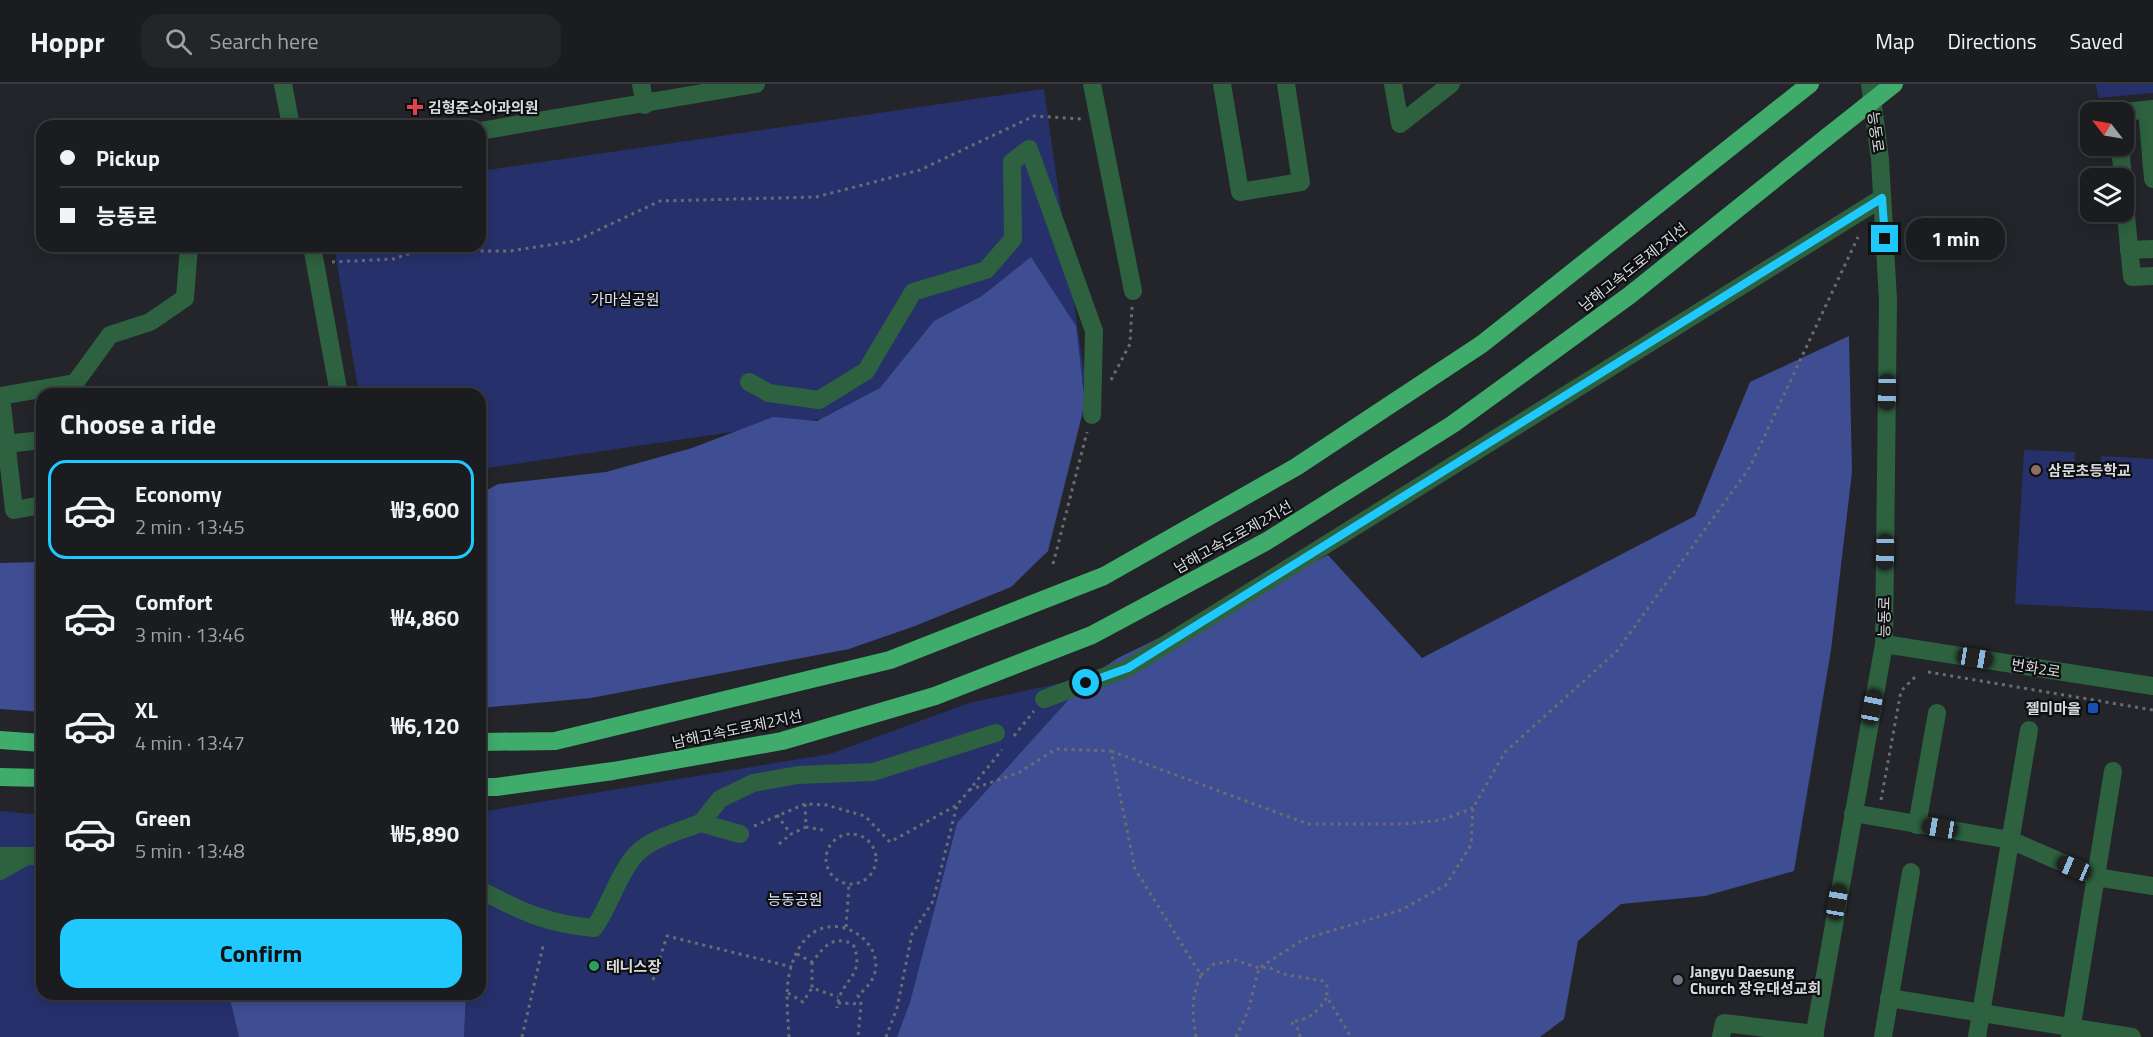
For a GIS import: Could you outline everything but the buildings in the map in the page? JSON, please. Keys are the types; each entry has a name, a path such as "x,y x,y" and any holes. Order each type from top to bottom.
{"highway":[{"name":"남해고속도로제2지선","path":"486,742 555,741 890,660 1104,576 1296,467 1482,344 1810,84"},
{"name":"남해고속도로제2지선","path":"486,787 613,771 782,741 935,696 1092,635 1267,541 1453,424 1630,295 1894,84"},
{"path":"0,740 36,743"},
{"path":"0,777 36,778"}],"street":[{"path":"283,84 290,120"},
{"path":"641,84 645,105"},
{"path":"486,130 645,105 756,84"},
{"path":"1092,84 1133,291"},
{"path":"1222,84 1240,192 1301,182 1286,84"},
{"path":"1393,84 1400,124 1452,84"},
{"name":"능동로","path":"1814,1036 1884,644 1888,300 1880,159 1870,84"},
{"path":"2134,111 2150,110 2153,179"},
{"path":"749,382 769,393 819,400 866,370 913,292 986,270 1013,239 1012,162 1029,149 1094,331 1092,415"},
{"path":"1044,699 1128,668 1882,198"},
{"path":"2126,222 2132,277 2153,276"},
{"path":"2129,250 2153,249"},
{"path":"77,388 110,335 150,322 185,298 189,252"},
{"path":"314,254 338,388"},
{"path":"36,393 0,396 14,510 36,506"},
{"path":"6,444 36,441"},
{"name":"번화2로","path":"1884,644 2153,686"},
{"path":"1917,825 1936,713"},
{"path":"1977,1037 2029,730"},
{"path":"486,893 530,916 594,928 607,909 632,857 651,843 702,823 720,799 753,783 798,775 873,772 1004,740"},
{"path":"2071,1032 2113,771"},
{"path":"1853,813 2010,840 2096,877 2153,885"},
{"path":"702,823 740,834"},
{"path":"0,855 33,857"},
{"path":"0,871 33,857"},
{"path":"1882,1037 1911,872"},
{"path":"1889,998 1981,1013 2071,1032 2132,1037"},
{"path":"1721,1037 1724,1023 1814,1036"}],"path":[{"path":"486,251 510,251 575,241 660,201 816,197 920,170 1034,116 1099,119"},
{"path":"1236,1037 1248,1011 1259,968 1304,939 1401,910 1446,885 1471,845 1473,808 1505,752 1617,651 1750,467 1858,237"},
{"path":"314,254 393,259 414,252"},
{"path":"1130,344 1133,291"},
{"path":"1053,564 1092,415"},
{"path":"1928,672 2153,710"},
{"path":"1878,818 1901,691 1917,675"},
{"path":"886,1037 897,1008 912,934 933,901 957,805 1004,740 1044,699"},
{"path":"969,789 1018,773 1056,748 1112,751 1308,824 1403,824 1442,820 1473,808"},
{"path":"1112,751 1135,868 1201,975"},
{"path":"740,834 777,814 805,804 826,805 865,816 890,842 957,805"},
{"path":"805,804 806,827"},
{"path":"777,814 791,834"},
{"path":"779,844 791,834 806,827 824,830"},
{"path":"850,833 867,838 872,844 877,860 875,868 865,880 849,884 834,877 826,862 829,846 835,839 850,833"},
{"path":"846,927 849,884"},
{"path":"789,1037 788,993 792,967 797,954 810,935 833,926 846,927 861,934 873,951 875,970 867,988 858,995 861,1004 858,1037"},
{"path":"653,980 668,936 792,967"},
{"path":"788,993 803,1002 812,988 812,962 827,942 841,939 854,944 859,957 854,978 842,989 838,997 837,1008"},
{"path":"522,1037 544,942"},
{"path":"797,954 812,962"},
{"path":"1196,1037 1191,1013 1195,989 1201,975 1214,964 1235,960 1259,968 1268,967 1283,974 1323,981 1327,986 1327,997 1351,1037"},
{"path":"812,988 838,997"},
{"path":"1300,1037 1299,1030 1291,1022 1306,1020 1317,1012 1327,997"},
{"path":"838,1003 861,1004"}],"green space":[{"path":"2096,84 2153,84 2153,93 2098,98"},
{"name":"가마실공원","path":"1044,89 1085,380 486,468 486,388 358,388 335,252 486,252 486,170"},
{"path":"2024,450 2075,452 2075,467 2099,468 2101,456 2153,459 2153,611 2015,604"},
{"name":"능동공원","path":"1089,677 957,823 910,1002 897,1037 464,1037 466,1000 486,1000 486,811 830,754 969,703"},
{"path":"0,811 36,814 36,1000 230,1000 239,1037 0,1037"}],"shaded area":[{"path":"1031,257 1076,326 1085,403 1048,551 1011,587 915,626 849,649 591,698 486,707 486,491 498,484 606,472 692,448 773,417 817,421 880,388 934,321 982,296"},
{"path":"1849,336 1852,472 1831,650 1794,871 1705,896 1621,904 1578,941 1564,1019 1540,1037 897,1037 910,1002 957,823 1089,677 1118,658 1328,555 1422,658 1695,516 1750,382"},
{"path":"36,562 36,712 0,709 0,563"},
{"path":"230,1000 466,1000 464,1037 239,1037"}],"place":[{"name":"김형준소아과의원","path":"415,107"},
{"name":"삼문초등학교","path":"2036,470"},
{"name":"젤미마을","path":"2093,708"},
{"name":"테니스장","path":"594,966"},
{"name":"Jangyu Daesung Church 장유대성교회","path":"1678,980"}],"route":[{"path":"1086,683 1128,668 1882,198 1885,239"}]}
